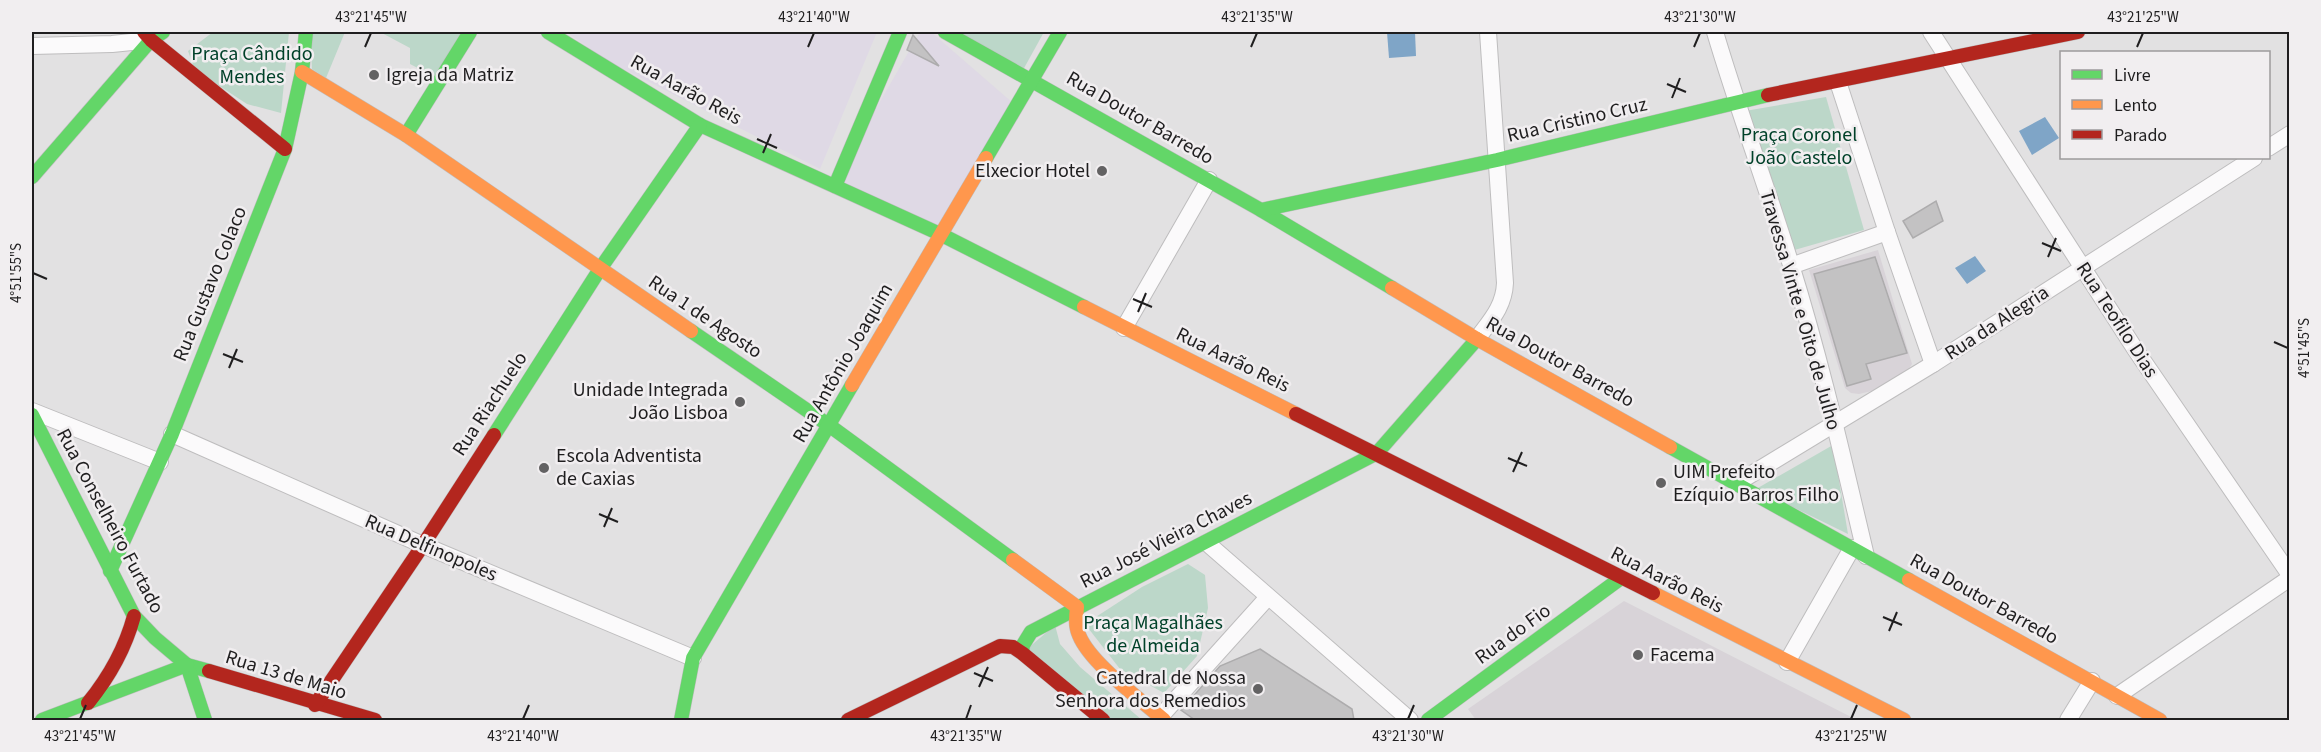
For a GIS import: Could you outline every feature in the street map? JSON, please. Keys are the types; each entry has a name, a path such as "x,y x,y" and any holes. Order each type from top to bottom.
{"main road":[{"path":"32,177 153,34 285,149 302,72 306,32"},
{"path":"406,135 470,32"},
{"name":"Rua Aarão Reis","path":"548,32 700,125 940,234 1904,720"},
{"path":"835,186 900,32"},
{"name":"Rua Doutor Barredo","path":"945,32 1034,80 1261,210 1477,339 2160,720"},
{"name":"Rua Antônio Joaquim","path":"681,720 693,658 940,234 1034,80 1060,32"},
{"name":"Rua Cristino Cruz","path":"1261,210 1497,160 1736,102 2078,32"},
{"name":"Rua 1 de Agosto","path":"302,72 406,135 830,426 1077,607"},
{"name":"Rua Riachuelo","path":"315,705 423,545 600,269 700,125"},
{"name":"Rua Gustavo Colaco","path":"110,571 172,434 285,149"},
{"name":"Rua José Vieira Chaves","path":"1022,653 1023,645 1031,632 1207,543 1377,453 1477,339"},
{"name":"Rua Conselheiro Furtado","path":"32,413 39,446 134,616 155,638 187,665"},
{"name":"Rua do Fio","path":"1428,720 1621,578"},
{"path":"1077,607 1076,623 1080,638 1162,719"},
{"path":"87,704 103,685 123,653 134,616"},
{"path":"848,720 1000,646 1013,647 1022,653 1103,720"},
{"path":"42,720 187,665 205,720"},
{"name":"Rua 13 de Maio","path":"187,665 315,705 375,720"}],"street":[{"path":"1477,339 1500,308 1504,295 1488,32"},
{"name":"Travessa Vinte e Oito de Julho","path":"1715,32 1791,266 1835,426 1859,552"},
{"name":"Rua Teofilo Dias","path":"1931,32 2083,268 2289,576"},
{"path":"32,46 112,45 153,34"},
{"path":"1838,82 1933,364"},
{"path":"2270,147 2289,134"},
{"name":"Rua da Alegria","path":"1737,483 1835,426 2252,159"},
{"path":"1124,328 1209,180"},
{"path":"1791,266 1887,232"},
{"path":"32,413 160,462"},
{"name":"Rua Delfinopoles","path":"172,434 423,545 693,658"},
{"path":"1207,543 1410,720"},
{"path":"1787,662 1859,552"},
{"path":"2117,696 2289,576"},
{"path":"1162,719 1268,597"},
{"path":"2068,720 2092,681"}],"shaded area":[{"path":"566,32 877,32 820,169 608,61"},
{"path":"920,32 931,32 1014,104 939,241 830,189"},
{"path":"1878,250 1912,364 1908,370 1880,389 1859,394 1851,393 1845,388 1809,270"},
{"name":"Facema","path":"1624,601 1857,720 1476,720 1468,709"}],"green space":[{"name":"Praça Cândido Mendes","path":"213,32 289,32 281,113 247,104 195,70 188,51"},
{"path":"310,32 345,32 326,78 312,69"},
{"path":"380,32 462,32 435,77 410,64 410,48"},
{"path":"943,32 1044,32 1023,70"},
{"name":"Praça Coronel João Castelo","path":"1826,97 1864,230 1791,251 1745,111"},
{"path":"1833,445 1848,534 1756,489"},
{"name":"Praça Magalhães de Almeida","path":"1188,564 1205,575 1208,608 1197,656 1164,693 1120,669 1085,624 1142,587"},
{"path":"1055,625 1060,644 1080,667 1142,720 1112,720 1026,650"}],"water":[{"path":"1387,32 1415,32 1416,56 1389,58"},
{"path":"2045,117 2059,138 2032,155 2019,131"},
{"path":"1975,256 1986,271 1967,284 1955,268"}],"building":[{"path":"913,35 939,66 907,50"},
{"path":"1936,201 1943,221 1913,238 1903,221"},
{"path":"1875,257 1907,353 1866,364 1871,379 1847,386 1814,274"},
{"name":"Catedral de Nossa Senhora dos Remedios","path":"1260,649 1352,709 1354,720 1195,720 1181,710 1220,666"}],"traffic: fast":[{"path":"32,177 151,40 163,32"},
{"path":"110,571 172,434 285,149 302,72 306,32"},
{"path":"406,135 470,32"},
{"path":"548,32 700,125 940,234 1084,307"},
{"path":"835,186 900,32"},
{"path":"945,32 1261,210 1392,288"},
{"path":"986,158 1060,32"},
{"path":"1261,210 1497,160 1768,95"},
{"path":"494,435 600,269 700,125"},
{"path":"691,331 830,426 1013,560"},
{"path":"1022,653 1023,645 1031,632 1377,453 1477,339"},
{"path":"681,720 693,658 852,385"},
{"path":"32,415 134,616 155,638 187,665 209,671"},
{"path":"1670,447 1909,580"},
{"path":"1428,720 1621,578"},
{"path":"187,665 205,720"},
{"path":"42,720 187,665"}],"traffic: slow":[{"path":"302,72 406,135 691,331"},
{"path":"852,385 986,158"},
{"path":"1392,288 1477,339 1670,447"},
{"path":"1084,307 1296,414"},
{"path":"1013,560 1077,607 1077,628 1085,646 1104,669 1164,720"},
{"path":"1909,580 2160,720"},
{"path":"1653,593 1904,720"}],"traffic: jam":[{"path":"144,32 285,149"},
{"path":"1768,95 2078,32"},
{"path":"1296,414 1653,593"},
{"path":"315,705 494,435"},
{"path":"88,703 116,662 134,616"},
{"path":"848,720 1000,646 1013,647 1022,653 1103,720"},
{"path":"209,671 375,720"}],"place":[{"name":"Igreja da Matriz","path":"374,75"},
{"name":"Elxecior Hotel","path":"1102,171"},
{"name":"Unidade Integrada João Lisboa","path":"740,402"},
{"name":"Escola Adventista de Caxias","path":"544,468"},
{"name":"UIM Prefeito Ezíquio Barros Filho","path":"1661,483"},
{"name":"Facema","path":"1638,655"},
{"name":"Catedral de Nossa Senhora dos Remedios","path":"1258,689"}]}
